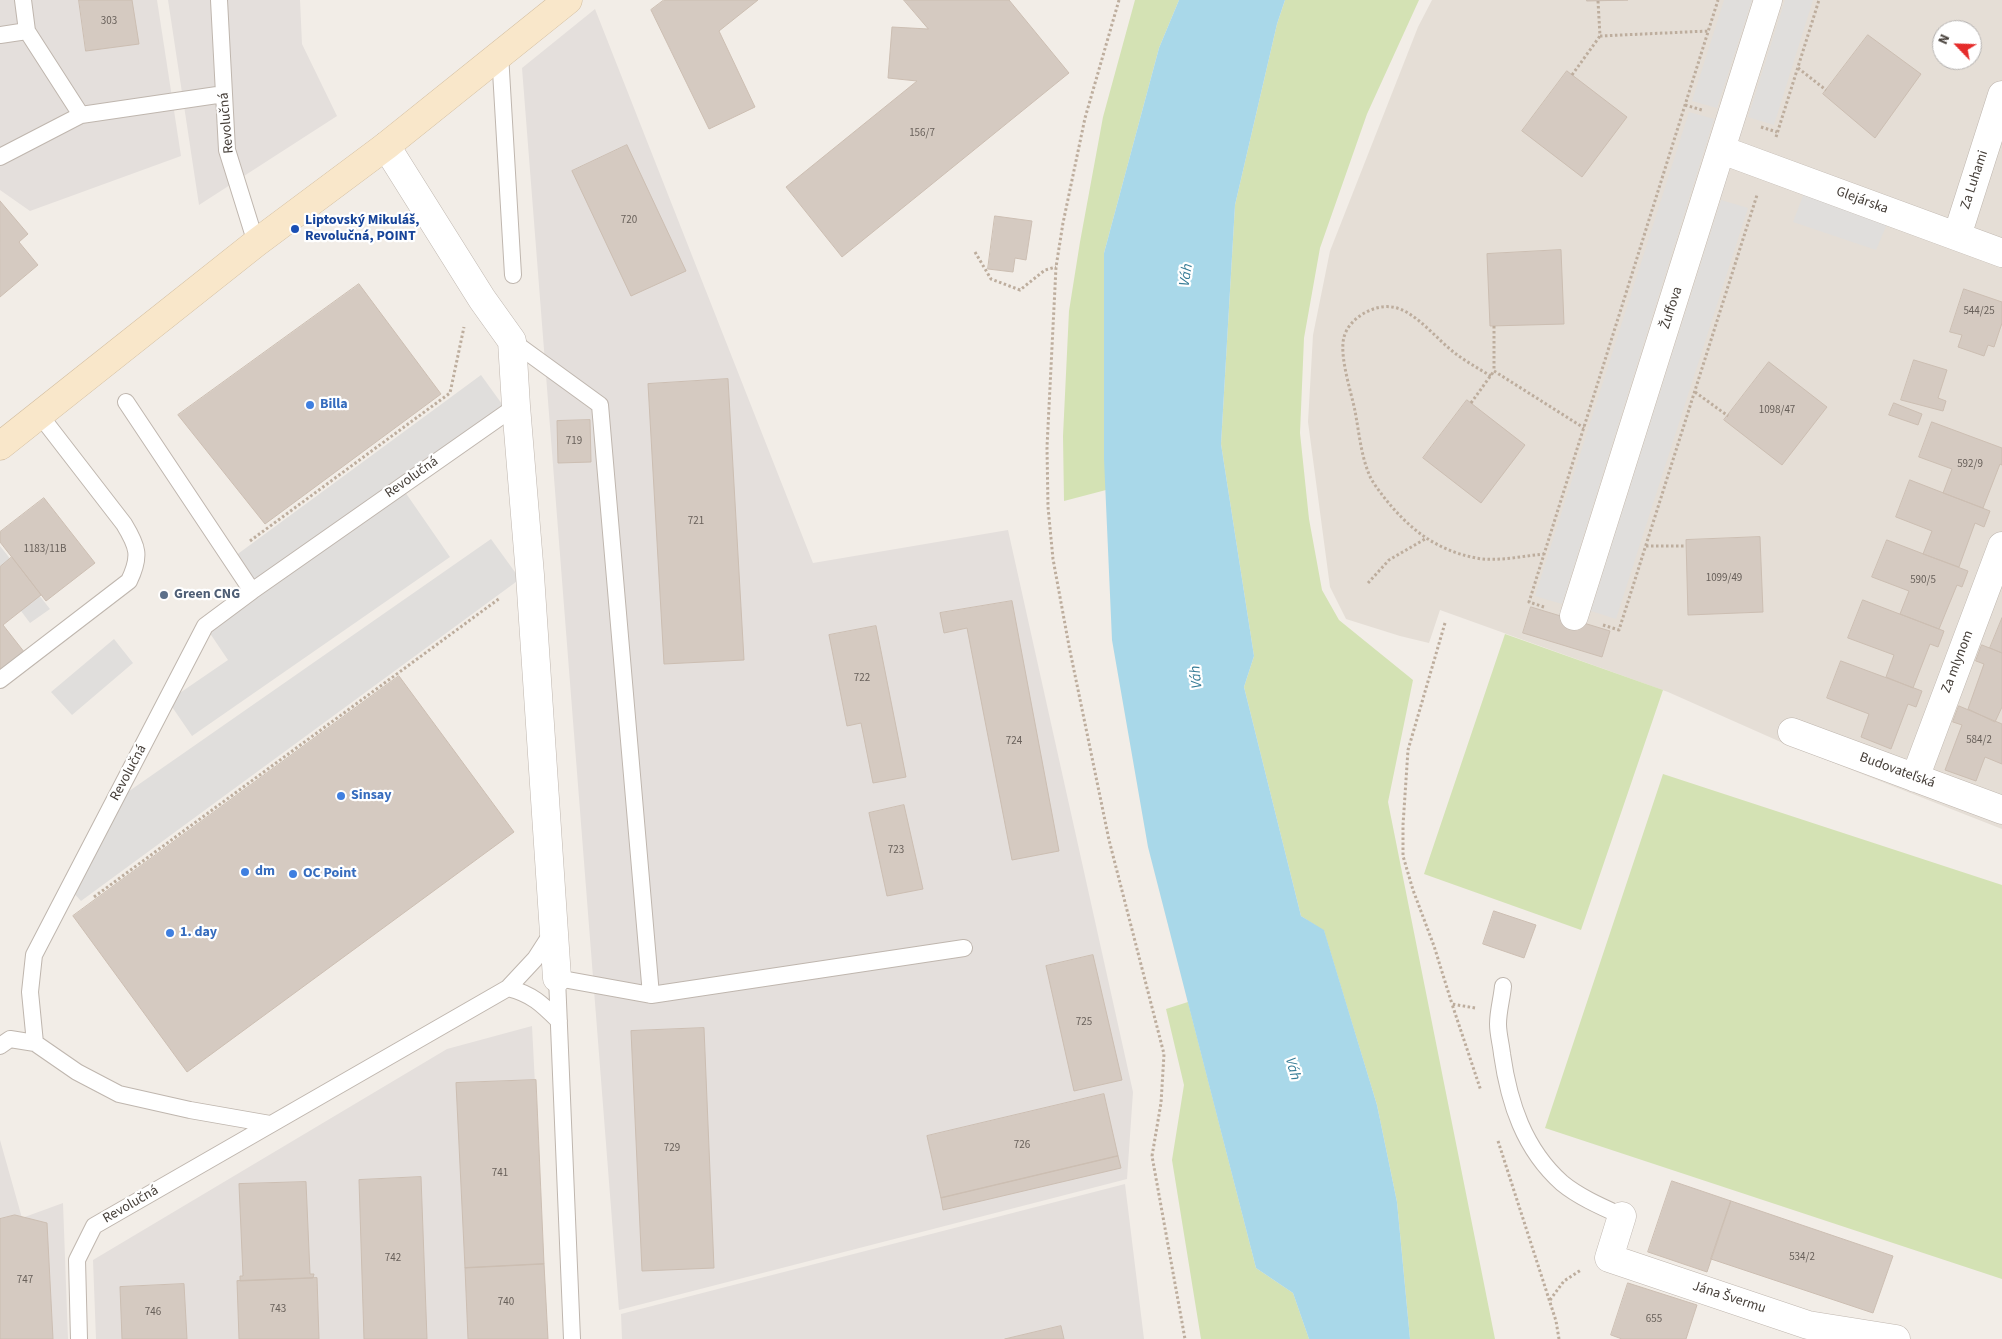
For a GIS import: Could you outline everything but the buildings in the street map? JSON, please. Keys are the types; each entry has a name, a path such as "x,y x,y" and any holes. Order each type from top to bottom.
{"main road":[{"path":"0,446 256,243 386,146 568,0"}],"street":[{"name":"Žuffova","path":"1574,616 1768,0"},
{"name":"Za Luhami","path":"1957,236 2002,95"},
{"path":"386,146 482,299 512,341 557,978"},
{"name":"Glejárska","path":"1722,150 2002,253"},
{"name":"Za mlynom","path":"1915,778 2002,546"},
{"name":"Budovateľská","path":"1792,732 2002,810"},
{"path":"1609,1258 1622,1216"},
{"name":"Jána Švermu","path":"1609,1258 1808,1325 1896,1339"}],"lane":[{"path":"23,0 27,32 81,115"},
{"name":"Revolučná","path":"220,0 227,150 256,243"},
{"path":"0,35 27,32"},
{"path":"500,54 513,275"},
{"path":"0,157 81,115 224,94"},
{"path":"512,341 600,405 651,995"},
{"path":"126,402 252,590"},
{"name":"Revolučná","path":"35,1042 30,992 34,955 205,626 252,590 516,406"},
{"path":"0,680 129,581 137,563 134,540 124,524 39,414"},
{"name":"Revolučná","path":"79,1339 76,1260 94,1226 508,988 535,959 554,929"},
{"path":"572,1339 557,978 651,995 964,948"},
{"path":"1503,986 1498,1024 1504,1073 1509,1097 1527,1139 1542,1162 1563,1184 1602,1207 1622,1216"},
{"path":"508,988 525,992 543,1004 559,1021"},
{"path":"0,1046 10,1039 35,1042 77,1072 119,1094 190,1110 270,1124"}],"path":[{"path":"1119,0 1084,118 1056,267 1047,447 1048,507 1053,559 1109,840 1164,1054 1161,1103 1152,1156 1184,1339"},
{"path":"1718,0 1529,602 1620,630 1819,0"},
{"path":"1572,75 1600,36 1598,1"},
{"path":"1600,36 1708,31"},
{"path":"1798,68 1826,90"},
{"path":"975,252 991,279 1020,290 1045,270 1056,267"},
{"path":"229,556 450,393 467,310 482,299"},
{"path":"1491,376 1455,353 1414,318 1394,307 1371,309 1348,327 1344,337 1347,372 1369,475 1402,518 1426,538 1477,558 1544,554"},
{"path":"1471,403 1494,371 1494,326"},
{"path":"1494,371 1584,428"},
{"path":"1695,392 1728,416"},
{"path":"1368,583 1389,560 1426,538"},
{"path":"1646,546 1686,546"},
{"path":"93,898 530,575"},
{"path":"1445,624 1408,750 1403,832 1404,856 1413,890 1434,946 1452,1004"},
{"path":"1549,1300 1564,1281 1584,1268 1609,1258"}],"shaded area":[{"path":"0,0 157,0 181,156 30,211 0,190"},
{"path":"168,0 300,0 302,44 337,116 199,205"},
{"path":"1432,0 2002,0 2002,829 1783,743 1668,692 1440,610 1429,643 1346,619 1330,587 1308,422 1313,335 1330,251 1418,27"},
{"path":"1724,0 1752,0 1717,108 1692,101"},
{"path":"1785,0 1813,0 1774,125 1748,117"},
{"path":"595,9 813,563 1008,530 1133,1092 1127,1179 619,1310 522,68"},
{"path":"1689,112 1714,119 1562,604 1535,596"},
{"path":"1804,193 1887,224 1876,250 1793,222"},
{"path":"1721,200 1748,208 1616,619 1591,611"},
{"path":"481,375 507,411 254,584 235,556"},
{"path":"403,489 450,557 192,736 168,701 228,660 205,626"},
{"path":"491,539 520,579 81,901 72,891 112,803"},
{"path":"0,546 50,609 30,623 0,583"},
{"path":"114,639 133,663 72,715 51,692"},
{"path":"532,1026 548,1339 96,1339 93,1260 447,1049"},
{"path":"0,1140 22,1218 63,1203 68,1339 0,1339"},
{"path":"1125,1184 1144,1339 622,1339 621,1314"}],"green space":[{"path":"1135,0 1179,0 1159,48 1104,253 1106,490 1064,501 1063,436 1069,311 1103,117"},
{"path":"1285,0 1419,0 1367,114 1320,248 1304,338 1300,433 1309,519 1322,590 1339,620 1413,680 1388,802 1495,1339 1410,1339 1397,1202 1377,1105 1324,931 1301,916 1244,687 1254,656 1221,444 1235,205 1277,24"},
{"path":"1505,634 1663,690 1581,930 1424,874"},
{"path":"1663,774 2002,885 2002,1279 1545,1128"},
{"path":"1188,1002 1256,1268 1293,1293 1309,1339 1201,1339 1172,1160 1184,1085 1166,1009"}],"water":[{"name":"Váh","path":"1179,0 1285,0 1277,24 1235,205 1221,444 1254,656 1244,687 1301,916 1324,930 1377,1105 1397,1202 1410,1339 1309,1339 1293,1293 1256,1268 1148,847 1112,640 1104,459 1104,253 1159,48"}],"place":[{"name":"Liptovský Mikuláš, Revolučná, POINT","path":"295,229"},
{"name":"Billa","path":"310,405"},
{"name":"Green CNG","path":"164,595"},
{"name":"Sinsay","path":"341,796"},
{"name":"dm","path":"245,872"},
{"name":"OC Point","path":"293,874"},
{"name":"1. day","path":"170,933"}]}
